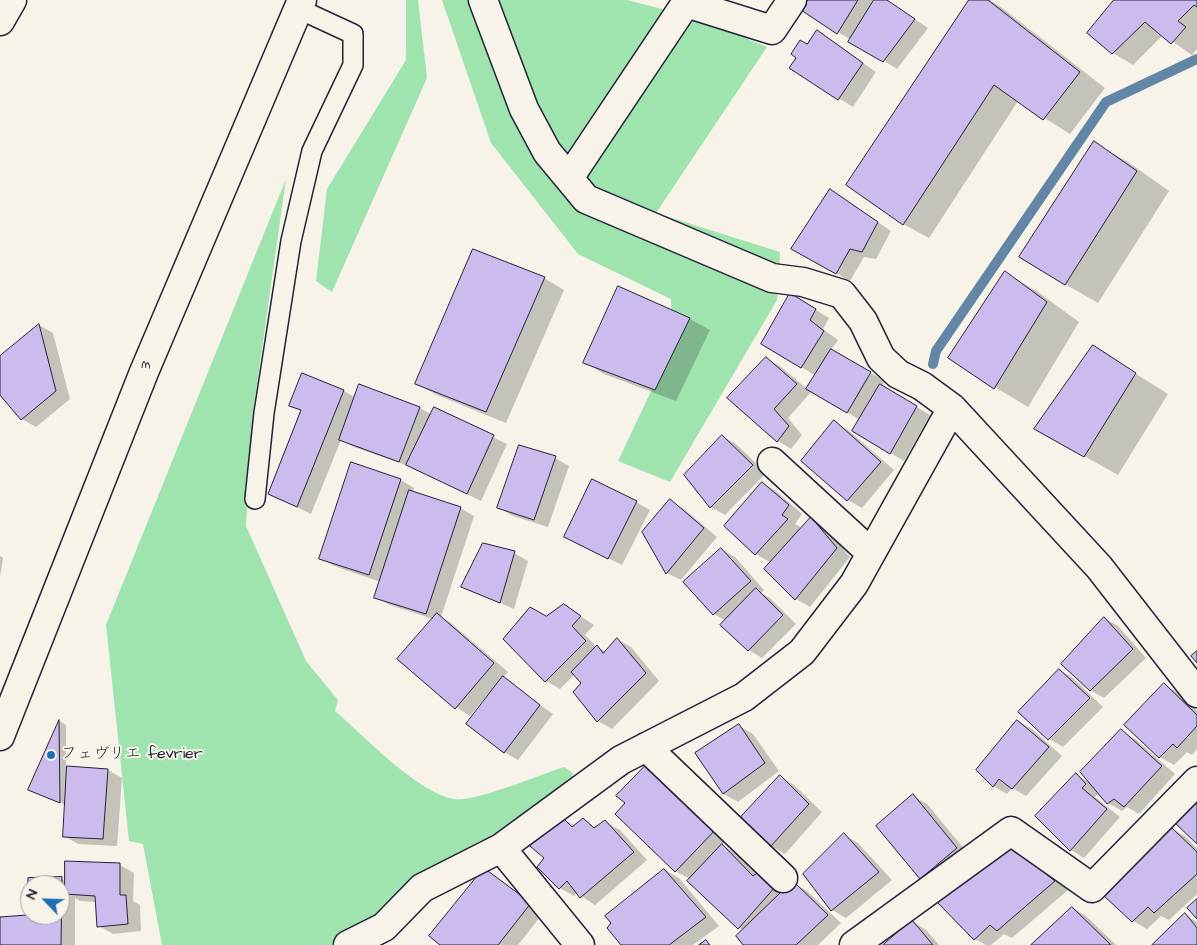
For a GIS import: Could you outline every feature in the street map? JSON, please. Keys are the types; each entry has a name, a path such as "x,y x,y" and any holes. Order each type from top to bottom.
{"street":[{"path":"0,21 12,0"},
{"path":"483,0 524,109 547,152 586,199 772,278 804,282 842,294 863,321 881,358 898,374 922,386 952,408 1099,567 1197,693"},
{"path":"569,178 686,3 772,30 792,0"},
{"name":"3","path":"0,736 144,372 301,4"},
{"path":"348,945 384,936 422,888 500,848 621,760 744,697 802,652 854,584 952,408"},
{"path":"772,462 871,553"},
{"path":"646,747 783,878"},
{"path":"854,945 1011,831 1092,888 1197,781"},
{"path":"500,848 580,945"}],"lane":[{"path":"255,499 264,413 291,241 312,151 353,65 353,34 301,4"}],"green space":[{"path":"406,0 418,0 427,78 332,292 316,281 327,189 406,60"},
{"path":"442,0 627,0 697,18 767,47 656,213 780,252 777,300 670,482 618,461 672,347 671,299 578,254 491,143"},
{"path":"286,179 253,412 246,526 306,661 338,700 335,711 408,775 440,795 454,799 476,797 564,767 573,773 572,782 468,851 379,921 331,945 162,945 143,844 129,841 106,625"}],"building":[{"path":"808,0 858,0 837,34 801,10"},
{"path":"874,0 887,0 915,19 883,62 848,42"},
{"path":"969,0 988,0 1080,72 1043,120 994,85 903,225 846,185"},
{"path":"1114,0 1197,0 1197,7 1194,5 1178,21 1186,27 1171,44 1145,22 1112,54 1087,33"},
{"path":"817,30 863,63 838,100 789,68 796,58 791,54 800,40 807,44"},
{"path":"1094,141 1137,171 1065,285 1019,257"},
{"path":"830,189 878,222 862,252 850,249 836,274 791,249"},
{"path":"473,249 545,277 486,412 415,384"},
{"path":"1005,271 1047,302 994,389 948,358"},
{"path":"618,286 690,318 655,390 583,363"},
{"path":"790,293 816,309 810,320 824,331 801,368 761,344"},
{"path":"39,324 56,391 21,420 0,395 0,356"},
{"path":"1093,345 1136,373 1084,457 1034,429"},
{"path":"831,349 871,372 847,413 806,389"},
{"path":"766,357 797,384 774,409 789,426 777,442 727,398"},
{"path":"302,373 344,390 297,507 268,494 301,410 289,406"},
{"path":"359,384 420,407 399,462 339,440"},
{"path":"880,384 917,406 890,454 852,431"},
{"path":"434,407 494,435 467,494 406,465"},
{"path":"834,420 881,462 847,501 801,461"},
{"path":"722,435 753,465 710,508 684,475"},
{"path":"519,445 556,456 534,520 497,508"},
{"path":"351,462 401,479 369,575 319,559"},
{"path":"592,479 637,501 608,559 564,537"},
{"path":"762,482 789,505 782,515 788,519 755,555 724,526"},
{"path":"409,490 461,507 426,614 374,598"},
{"path":"670,499 704,528 666,574 642,532"},
{"path":"811,517 837,548 795,600 764,569"},
{"path":"483,543 515,551 500,603 461,587"},
{"path":"721,548 751,581 713,615 683,582"},
{"path":"756,588 783,615 748,651 720,625"},
{"path":"564,604 581,616 572,626 586,641 545,682 503,639 530,607 546,616"},
{"path":"437,613 494,663 455,709 397,659"},
{"path":"1104,617 1133,649 1090,691 1061,664"},
{"path":"617,638 646,673 597,722 573,692 581,683 571,672 597,645 603,653"},
{"path":"1197,651 1197,663 1191,656"},
{"path":"1059,669 1090,698 1048,740 1018,712"},
{"path":"503,676 540,705 504,753 466,724"},
{"path":"1164,683 1197,715 1197,726 1177,748 1173,744 1159,758 1124,725"},
{"name":"フェヴリエ fevrier","path":"59,720 60,803 28,790"},
{"path":"1017,720 1049,747 1012,789 999,779 993,787 976,770"},
{"path":"739,724 765,763 723,794 695,753"},
{"path":"1121,729 1162,766 1124,807 1114,799 1107,804 1080,772"},
{"path":"649,762 720,825 675,872 615,814 625,803 616,796"},
{"path":"67,766 108,769 103,839 63,837"},
{"path":"1076,773 1086,784 1082,788 1107,809 1070,851 1035,816"},
{"path":"780,775 809,804 770,847 740,818"},
{"path":"913,794 957,848 920,879 876,826"},
{"path":"1197,799 1197,844 1175,823"},
{"path":"563,818 572,827 583,818 594,828 605,820 634,852 580,898 567,881 559,889 537,867 544,858 530,846"},
{"path":"1172,828 1197,852 1197,874 1154,913 1148,907 1132,922 1103,895"},
{"path":"844,833 879,872 831,911 803,874"},
{"path":"722,844 753,876 757,873 776,886 738,929 687,881"},
{"path":"1010,845 1055,881 997,931 990,925 974,940 937,902"},
{"path":"65,861 120,863 120,895 126,895 128,924 97,927 95,896 70,894 70,875 65,875"},
{"path":"484,868 531,903 498,945 440,945 429,936"},
{"path":"664,869 706,917 669,945 621,945 607,928 611,923 605,916"},
{"path":"793,881 828,915 796,945 743,945 736,936"},
{"path":"1197,899 1197,919 1187,908"},
{"path":"1072,907 1111,945 1031,945"},
{"path":"1185,913 1197,928 1197,945 1152,945"},
{"path":"20,916 20,925 61,925 61,945 0,945 0,917"},
{"path":"912,920 933,945 883,945"},
{"path":"706,940 710,945 699,945"}],"waterway":[{"path":"933,364 936,351 1106,102 1197,59"}],"place":[{"name":"フェヴリエ fevrier","path":"51,755"}]}
